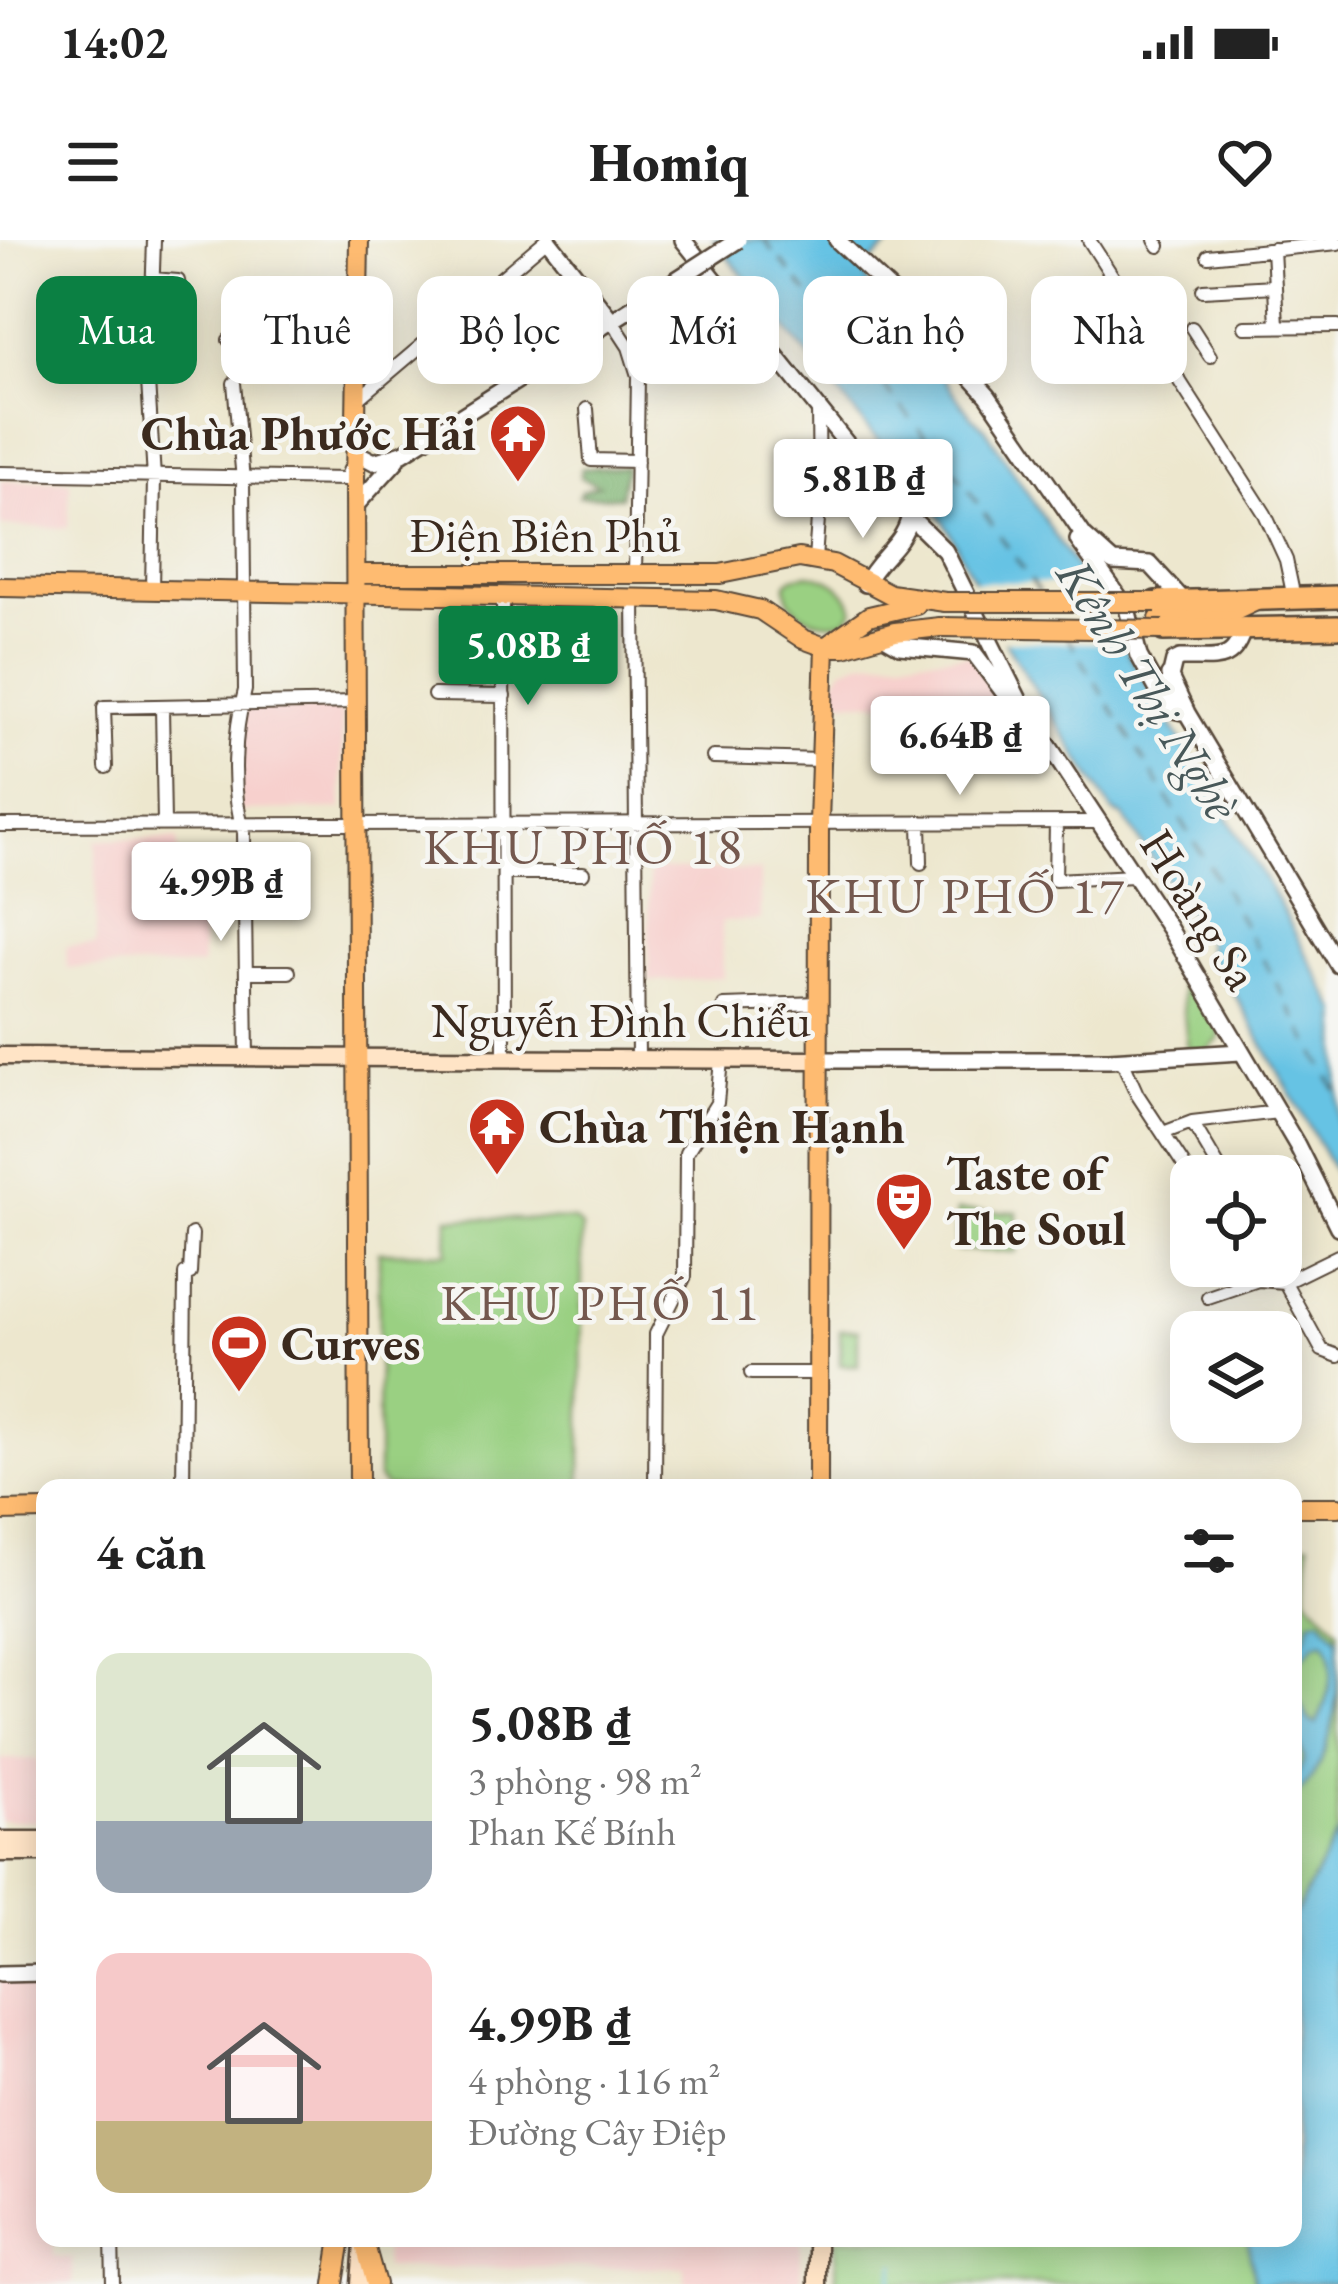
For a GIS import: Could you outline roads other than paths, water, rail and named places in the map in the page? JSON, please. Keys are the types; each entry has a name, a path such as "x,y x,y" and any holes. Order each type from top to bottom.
{"highway":[{"path":"1165,611 1332,596"},
{"path":"1165,611 1244,626 1334,631"}],"main road":[{"path":"359,276 360,240"},
{"path":"356,384 359,1479"},
{"name":"Ðiện Biên Phủ","path":"0,587 244,591 733,574 791,558 815,559"},
{"path":"815,559 842,568 865,584 939,610 1165,611"},
{"name":"Ðiện Biên Phủ","path":"394,583 503,596 741,603 825,647"},
{"path":"825,647 852,646 939,610"},
{"path":"825,647 868,616 939,610 1165,611"},
{"path":"818,1479 819,822 825,647"},
{"name":"Nguyễn Đình Chiểu","path":"0,1057 820,1060"},
{"path":"1302,1507 1336,1507"},
{"path":"1302,1516 1336,1507"},
{"path":"0,1511 36,1510"},
{"path":"0,1840 36,1840"},
{"path":"0,1853 36,1853"},
{"path":"334,2284 340,2247"},
{"path":"342,2247 349,2284"},
{"path":"360,2284 363,2247"},
{"path":"365,2247 376,2284"},
{"path":"817,2247 817,2284"}],"street":[{"path":"153,276 154,240"},
{"path":"356,401 547,240 629,346 638,376 635,575"},
{"name":"Hoàng Sa","path":"683,240 909,519 946,551 1022,704 1101,822 1278,1112 1338,1227"},
{"path":"356,506 403,454 738,240"},
{"path":"837,240 988,396 1070,515 1106,558 1158,570 1165,611"},
{"path":"1089,240 1265,514 1286,560 1294,598"},
{"path":"1208,256 1338,243"},
{"path":"1274,249 1277,325"},
{"path":"1203,290 1275,286"},
{"path":"1245,327 1338,326"},
{"path":"1192,328 1210,356"},
{"path":"148,384 154,478 152,590"},
{"path":"234,384 243,480 245,690 238,714 238,814 244,832 248,1058"},
{"path":"815,559 818,407"},
{"path":"587,409 591,460 637,460"},
{"path":"0,473 243,480 350,476 355,452 374,462 403,454"},
{"path":"1070,515 1078,542 1126,608 1148,672 1173,710 1187,713"},
{"path":"865,584 877,563 902,541 909,519"},
{"path":"503,596 504,1059"},
{"path":"634,598 638,1059"},
{"path":"1165,681 1171,665 1180,658 1228,657 1238,649 1244,626"},
{"path":"881,635 900,646 974,653 1005,694 1022,704"},
{"path":"1148,672 1165,681 1187,713 1338,965"},
{"path":"434,695 504,695"},
{"path":"106,767 104,707 357,702"},
{"path":"162,707 164,823"},
{"path":"713,757 820,760"},
{"path":"920,822 921,863"},
{"path":"0,825 1101,822"},
{"path":"1056,823 1055,880 1134,876"},
{"path":"505,873 583,873"},
{"path":"246,972 289,972"},
{"path":"724,1006 820,1004"},
{"name":"Nguyễn Đình Chiểu","path":"820,1060 1121,1058 1241,1052"},
{"path":"1121,1058 1137,1094 1177,1155"},
{"path":"655,1479 656,1334 685,1276 686,1154 716,1103 721,1060"},
{"path":"1163,1133 1192,1122 1278,1112"},
{"path":"1192,1122 1212,1155"},
{"path":"183,1479 185,1274 190,1273 191,1234"},
{"path":"1302,1274 1338,1256"},
{"path":"1208,1297 1237,1287"},
{"path":"1289,1287 1322,1350 1338,1356"},
{"path":"751,1373 819,1373"},
{"path":"0,1974 36,1973"},
{"path":"112,2247 112,2284"}],"water":[{"name":"Kênh Thị Nghè","path":"714,240 896,240 871,262 867,276 803,276 803,349 779,320 779,276 743,276"},
{"name":"Kênh Thị Nghè","path":"832,384 948,384 985,428 1075,566 1274,894 1338,1012 1338,1178 1209,957 1207,940 1123,816 1113,812 1008,647 945,523"},
{"path":"1320,1618 1338,1638 1337,1680 1327,1745 1302,1788 1302,1707 1316,1724 1331,1671 1324,1641 1302,1658 1310,1621"},
{"path":"1338,1833 1338,2284 1255,2284 1249,2247 1302,2247 1302,1900"}],"waterway":[{"path":"891,2284 896,2264"}],"place":[{"name":"Chùa Phước Hải","path":"518,484"},
{"name":"Chùa Thiện Hạnh","path":"497,1177"},
{"name":"Taste of The Soul","path":"904,1252"},
{"name":"Curves","path":"239,1394"}],"district":[{"name":"KHU PHỐ 18","path":"584,846"},
{"name":"KHU PHỐ 17","path":"966,895"},
{"name":"KHU PHỐ 11","path":"601,1302"}]}
